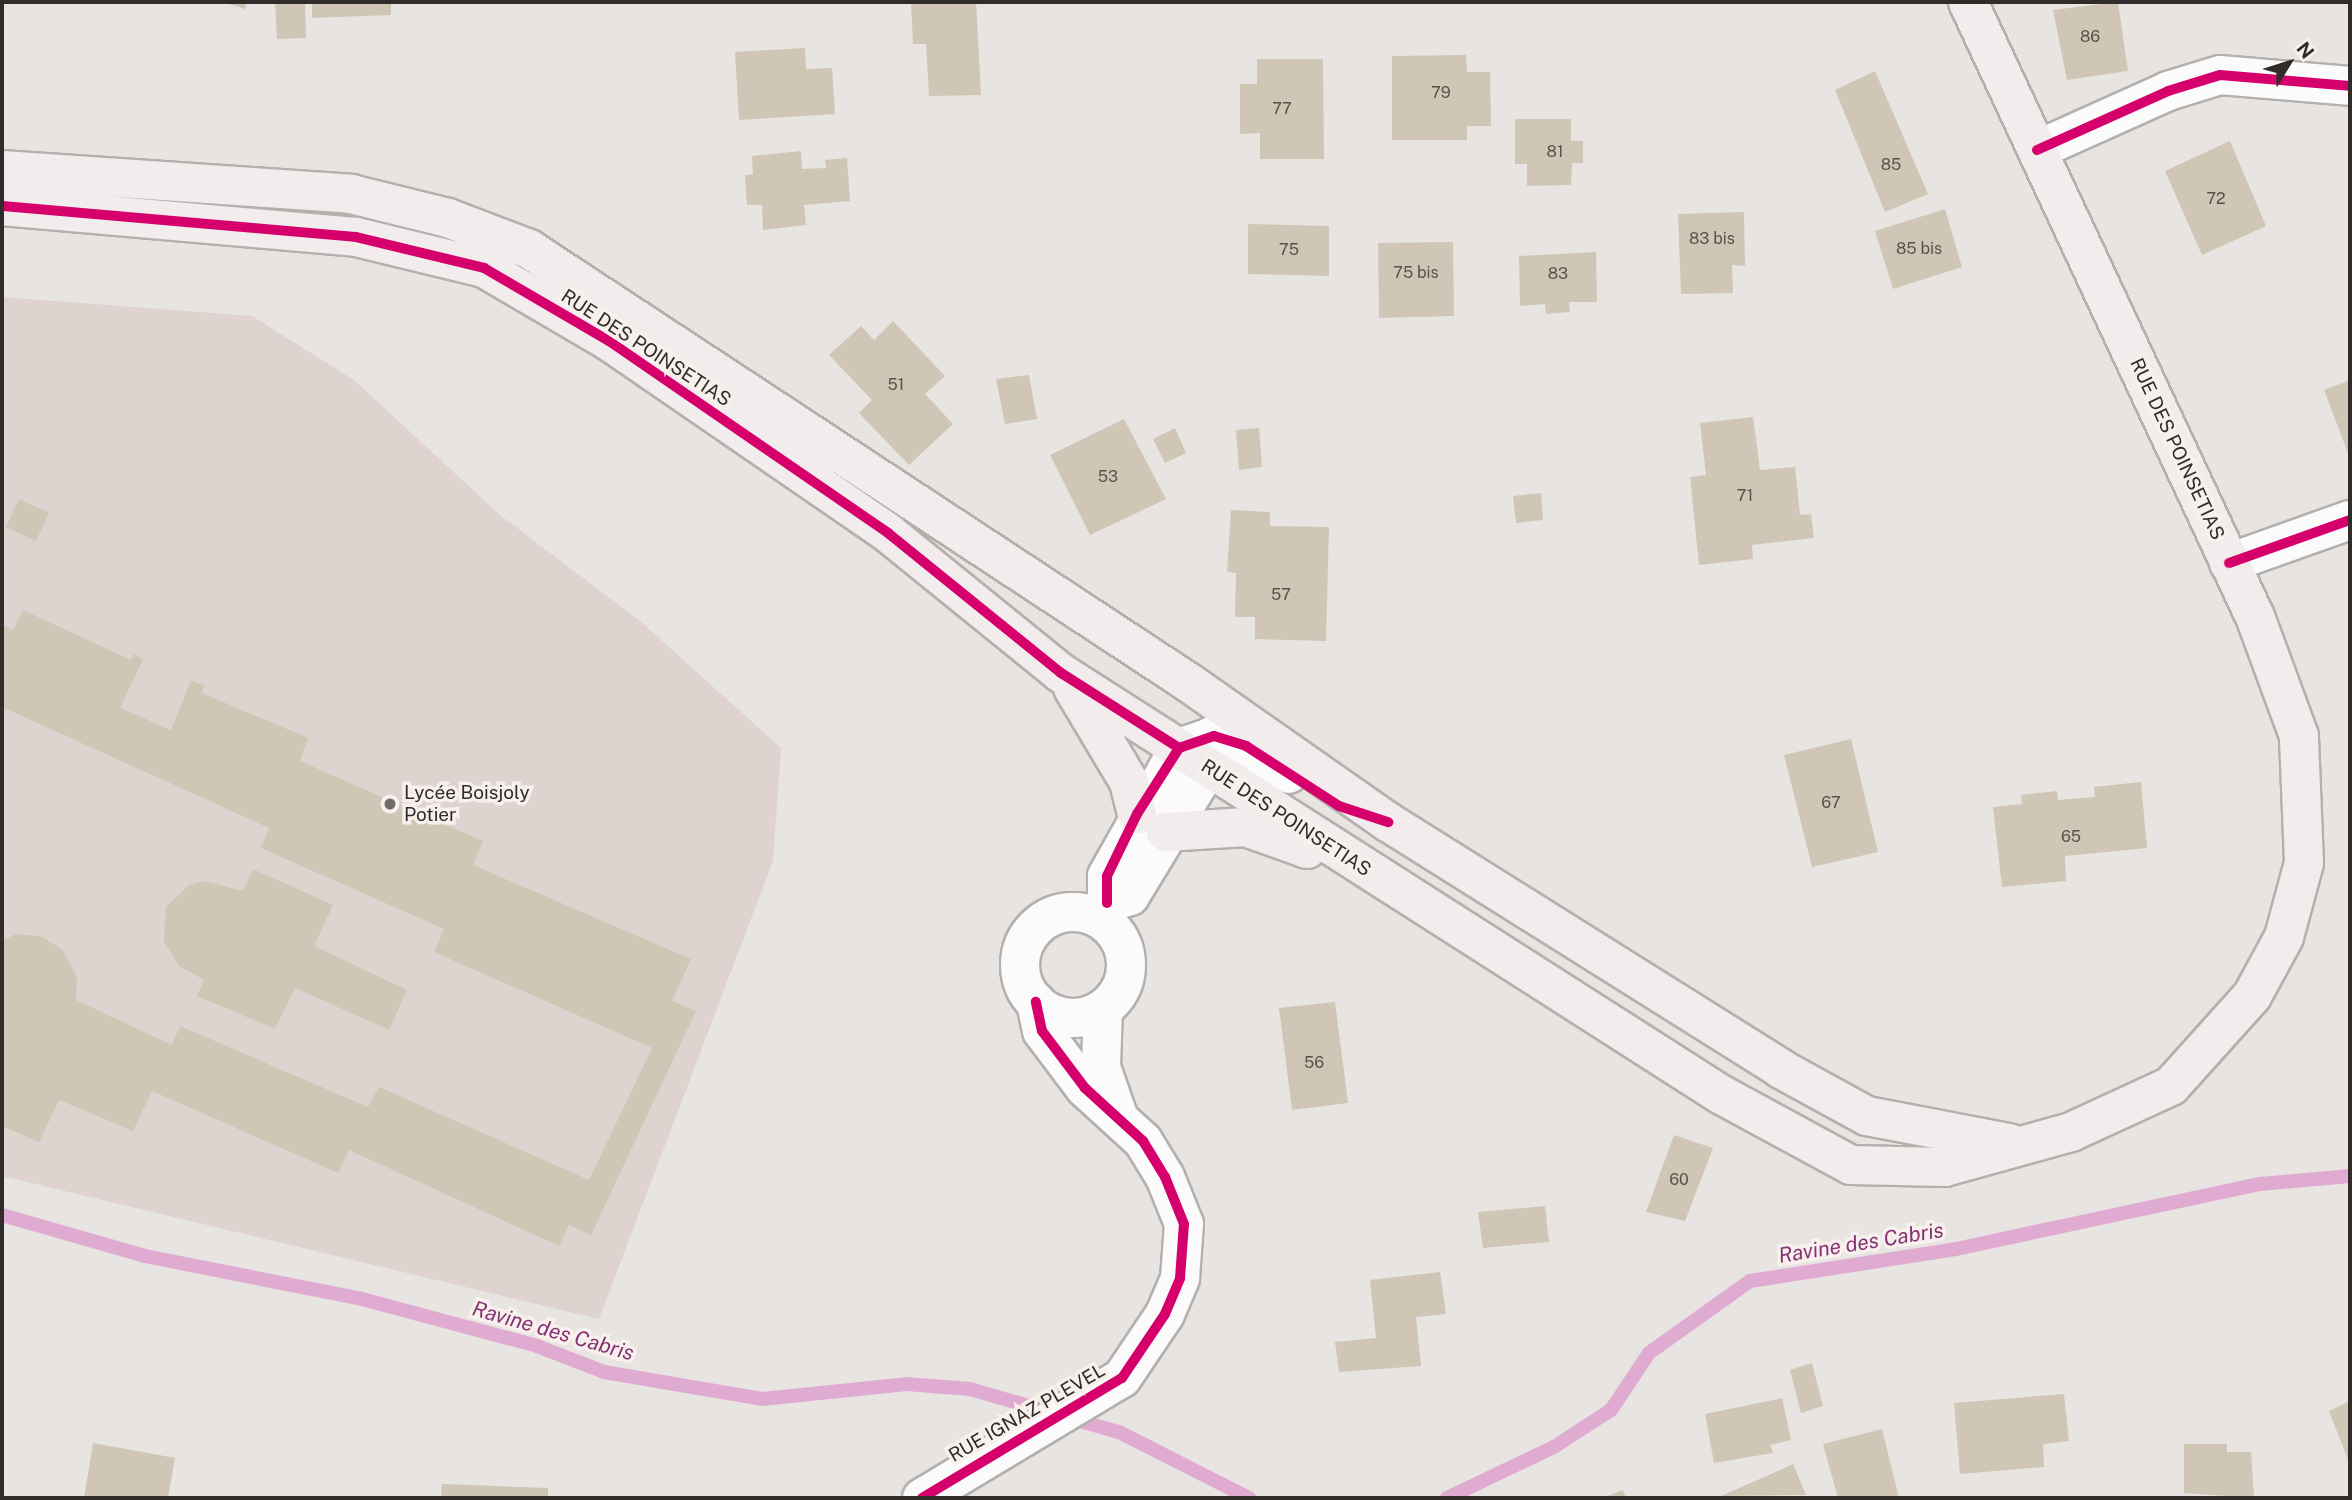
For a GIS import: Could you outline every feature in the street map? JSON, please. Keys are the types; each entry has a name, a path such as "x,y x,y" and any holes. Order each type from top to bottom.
{"main road":[{"name":"RUE DES POINSETIAS","path":"2,205 356,237 484,268 609,341 888,533 1061,673 1201,750 1390,887 1790,1138 1852,1165 1945,1167 2015,1144 2071,1132 2171,1086 2252,996 2284,937 2304,863 2299,736 2229,563 1968,2"},
{"name":"RUE DES POINSETIAS","path":"2,170 351,194 448,218 529,249 1188,682 1388,822 1867,1116 2015,1144"},
{"path":"1061,673 1110,746 1152,823 1246,827 1390,887"}],"street":[{"path":"2037,150 2168,91 2220,75 2350,86"},
{"path":"2229,563 2350,520"},
{"path":"1101,910 1051,917 1025,942 1022,978 1036,1002 1076,1019 1103,1009 1119,992 1126,959 1101,910 1107,876 1152,823 1201,750 1188,682"},
{"path":"1201,750 1246,746 1339,806 1388,822"},
{"name":"RUE IGNAZ PLEVEL","path":"930,1492 1122,1378 1165,1314 1180,1278 1184,1224 1143,1141 1118,1115 1085,1088 1042,1031 1036,1002"},
{"path":"1103,1009 1101,1067 1118,1115"}],"shaded area":[{"name":"Lycée Boisjoly Potier","path":"2,297 252,316 354,380 500,515 639,620 781,748 773,861 599,1319 2,1176"}],"building":[{"path":"222,2 247,2 245,9"},
{"path":"275,2 305,2 306,38 277,39"},
{"path":"312,2 391,2 391,15 312,18"},
{"path":"911,2 976,2 981,95 929,96 926,44 913,44"},
{"path":"2118,2 2128,71 2067,80 2053,10"},
{"path":"805,48 806,69 832,68 835,114 739,120 735,52"},
{"path":"1466,55 1467,72 1490,72 1491,126 1467,126 1467,140 1392,140 1392,56"},
{"path":"1257,59 1323,59 1324,159 1260,159 1260,133 1240,134 1240,84 1257,84"},
{"path":"1875,71 1928,194 1885,212 1835,90"},
{"path":"1515,119 1571,119 1571,141 1583,141 1583,163 1572,163 1571,185 1527,186 1527,164 1515,164"},
{"path":"2230,141 2266,226 2202,255 2165,171"},
{"path":"801,151 802,169 826,168 825,160 847,158 850,201 804,205 806,225 763,230 762,205 747,205 745,175 753,174 752,156"},
{"path":"1945,209 1962,267 1893,289 1875,231"},
{"path":"1744,212 1745,266 1732,265 1733,293 1681,294 1678,214"},
{"path":"1248,224 1329,226 1329,276 1248,274"},
{"path":"1453,242 1454,316 1379,318 1378,243"},
{"path":"1596,252 1597,302 1569,302 1570,312 1546,314 1545,304 1520,306 1519,256"},
{"path":"893,321 945,376 925,394 953,424 909,465 859,413 872,400 829,355 861,326 874,340"},
{"path":"1029,375 1037,419 1005,424 996,379"},
{"path":"2350,380 2350,452 2348,453 2324,390"},
{"path":"1753,417 1760,470 1795,467 1800,515 1811,514 1814,538 1752,545 1753,559 1699,565 1690,477 1706,475 1700,423"},
{"path":"1124,419 1166,499 1090,535 1050,455"},
{"path":"1175,428 1186,453 1165,463 1153,439"},
{"path":"1259,428 1262,467 1239,470 1236,430"},
{"path":"1541,493 1543,520 1516,523 1513,496"},
{"path":"19,499 49,513 36,541 6,527"},
{"path":"1231,510 1270,512 1270,526 1329,527 1326,641 1255,639 1255,617 1235,617 1236,573 1227,572"},
{"path":"23,610 131,660 134,654 143,659 120,708 171,730 191,680 204,686 202,693 308,738 300,761 483,841 473,865 691,959 672,1001 696,1011 591,1235 569,1225 559,1246 349,1150 338,1173 152,1091 133,1131 59,1100 39,1142 2,1126 2,941 16,934 40,936 62,949 77,977 76,1000 172,1045 180,1026 368,1107 379,1087 589,1180 652,1048 434,952 444,929 261,848 269,828 2,707 2,625 13,630"},
{"path":"1851,739 1878,852 1812,867 1784,755"},
{"path":"2141,782 2147,848 2065,856 2066,881 2002,887 1993,807 2022,804 2021,795 2057,791 2058,800 2095,797 2094,787"},
{"path":"253,869 333,905 314,946 407,990 389,1030 295,988 275,1029 197,996 204,980 179,966 164,942 166,907 189,885 205,881 243,891"},
{"path":"1335,1002 1348,1103 1292,1110 1279,1008"},
{"path":"1674,1135 1713,1148 1685,1221 1646,1212"},
{"path":"1545,1206 1549,1242 1483,1248 1478,1212"},
{"path":"1440,1272 1446,1314 1416,1317 1421,1366 1339,1372 1335,1342 1376,1338 1370,1280"},
{"path":"1812,1363 1823,1406 1801,1413 1790,1370"},
{"path":"2064,1394 2069,1441 2043,1444 2044,1467 1960,1474 1954,1403"},
{"path":"1782,1398 1791,1440 1770,1445 1773,1453 1714,1463 1705,1414"},
{"path":"2350,1401 2350,1465 2329,1411"},
{"path":"1882,1429 1899,1498 1838,1498 1823,1444"},
{"path":"93,1443 175,1458 168,1498 84,1498"},
{"path":"2184,1444 2227,1444 2227,1452 2251,1452 2254,1498 2184,1493"},
{"path":"1793,1464 1806,1495 1721,1496 1778,1471"},
{"path":"442,1484 548,1488 548,1498 441,1498"},
{"path":"1623,1490 1626,1498 1602,1498"}],"waterway":[{"name":"Ravine des Cabris","path":"1447,1498 1554,1447 1611,1410 1649,1353 1750,1281 1956,1249 2260,1184 2350,1176"},
{"name":"Ravine des Cabris","path":"2,1215 145,1256 362,1299 537,1346 604,1372 762,1399 906,1384 970,1389 1121,1433 1249,1498"}],"cycle path":[{"path":"2037,150 2168,91 2220,75 2350,86"},
{"path":"2,206 356,237 484,268 609,341 888,533 1061,673 1179,748"},
{"path":"2229,563 2350,520"},
{"path":"1107,903 1107,876 1137,814 1179,748 1214,736 1246,746 1339,806 1388,822"},
{"path":"922,1498 1122,1378 1165,1314 1180,1278 1184,1224 1165,1177 1143,1141 1085,1088 1042,1031 1036,1002"}],"place":[{"name":"Lycée Boisjoly Potier","path":"390,804"}]}
